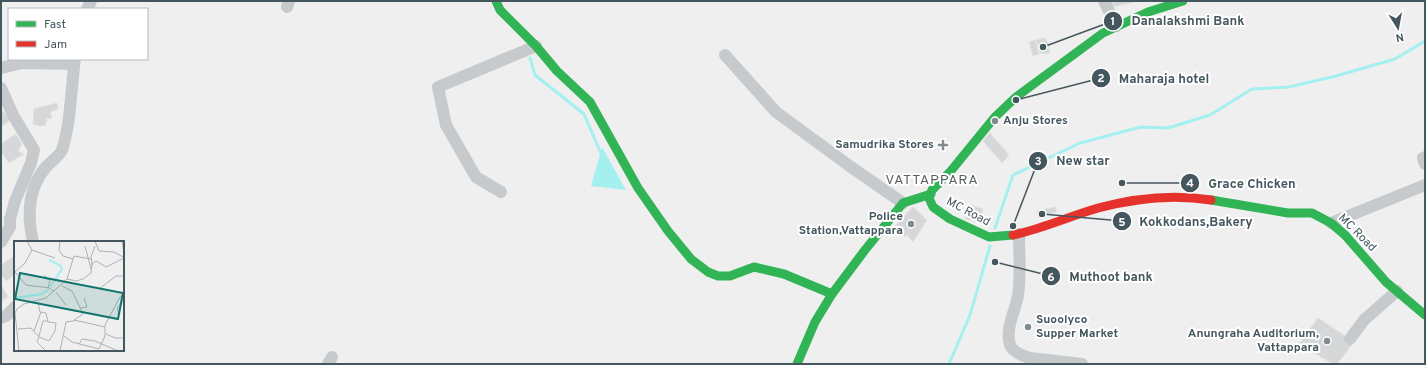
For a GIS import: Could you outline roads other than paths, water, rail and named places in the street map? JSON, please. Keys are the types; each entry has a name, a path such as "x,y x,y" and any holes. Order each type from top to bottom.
{"main road":[{"path":"496,1 500,10 536,46 557,72 590,102 638,188 691,259 708,272 718,276 730,276 754,267 784,274 832,294"},
{"name":"MC Road","path":"1183,1 1148,12 1103,33 1016,96 994,118 950,172 932,190 929,198 934,207 950,219 989,237 1008,236 1032,231 1099,208 1125,202 1155,198 1192,197 1288,213 1312,213 1331,223 1345,235 1386,282 1425,316"},
{"path":"798,364 815,322 832,294 865,250 903,203 931,194"}],"street":[{"path":"1104,1 1116,26"},
{"path":"501,192 476,177 446,125 438,87 536,46"},
{"path":"725,55 776,112 851,168 903,203"},
{"path":"1,68 23,63 74,61 67,126 62,152 38,175 31,193 30,228 33,241"},
{"path":"1,88 13,115 34,150 31,163 15,201 10,219 10,227 1,242"},
{"path":"1425,157 1423,158 1425,164"},
{"path":"1331,223 1425,185"},
{"path":"1,216 10,227"},
{"path":"1019,234 1020,270 1018,296 1009,334 1010,346 1022,356 1082,364"},
{"path":"1350,339 1364,320 1397,291"},
{"path":"1,318 6,316 14,308"}],"water":[{"path":"602,147 626,190 591,186"}],"waterway":[{"path":"995,228 1013,175 1080,143 1141,127 1168,128 1210,115 1252,89 1289,87 1336,76 1395,59 1425,41"},
{"path":"530,58 535,75 584,114 602,156"},
{"path":"949,364 970,315 990,246"}],"place":[{"name":"Danalakshmi Bank","path":"1043,47"},
{"name":"Maharaja hotel","path":"1016,100"},
{"name":"Anju Stores","path":"995,121"},
{"name":"Samudrika Stores","path":"943,145"},
{"name":"Grace Chicken","path":"1122,183"},
{"name":"Kokkodans,Bakery","path":"1042,214"},
{"name":"Police Station,Vattappara","path":"911,224"},
{"name":"New star","path":"1013,226"},
{"name":"Muthoot bank","path":"995,262"},
{"name":"Suoolyco Supper Market","path":"1028,327"},
{"name":"Anungraha Auditorium, Vattappara","path":"1327,341"}],"district":[{"name":"VATTAPPARA","path":"932,180"}]}
